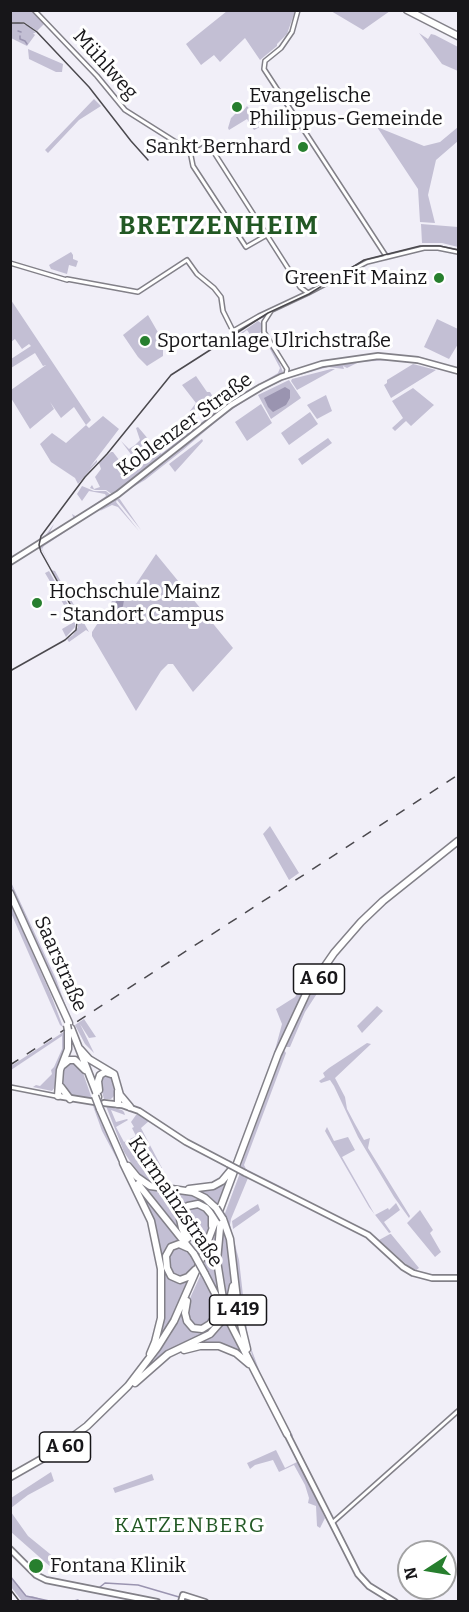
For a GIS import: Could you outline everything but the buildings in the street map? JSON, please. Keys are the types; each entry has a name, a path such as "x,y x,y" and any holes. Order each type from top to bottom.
{"highway":[{"path":"407,10 459,34"},
{"path":"413,10 459,34"},
{"name":"A 60","path":"10,1479 61,1447 87,1426 143,1368 174,1321 200,1262 288,1028 318,975 333,953 383,901 459,842"},
{"name":"A 60","path":"10,1479 76,1439 101,1418 134,1384 159,1350 186,1301 219,1209 302,1007 348,939 385,903 459,842"},
{"name":"Saarstraße","path":"10,893 68,1027"},
{"name":"Saarstraße","path":"10,899 80,1049"},
{"path":"68,1027 68,1049 60,1070 59,1088 70,1099"},
{"name":"Kurmainzstraße","path":"68,1027 101,1102 123,1163 145,1194 194,1252 287,1434"},
{"path":"80,1049 89,1059 114,1074 119,1096 118,1104"},
{"name":"Kurmainzstraße","path":"80,1049 122,1155 137,1177 156,1188 182,1189 202,1196 219,1209 230,1239 239,1316 251,1363"},
{"path":"58,1096 61,1071 68,1061 78,1061 86,1071"},
{"path":"119,1096 101,1102 98,1079 101,1074 106,1072 114,1077 119,1096 130,1107"},
{"path":"50,1094 59,1088"},
{"path":"182,1189 203,1189 216,1185 237,1161"},
{"path":"123,1163 151,1221 161,1269 161,1318 155,1342 143,1368"},
{"path":"194,1252 181,1225 184,1210 194,1204 206,1208 212,1215 212,1230"},
{"path":"219,1209 217,1261 226,1307"},
{"path":"194,1252 182,1244 169,1249 166,1264 171,1276 177,1280 186,1279 200,1262"},
{"path":"226,1307 233,1283 232,1258"},
{"path":"206,1272 226,1307 244,1349"},
{"path":"186,1301 185,1316 188,1323 195,1328 204,1328 213,1321 217,1313 214,1292"},
{"path":"134,1384 173,1351 210,1334 225,1317"},
{"path":"161,1359 195,1347 214,1346 236,1353 251,1363"}],"main road":[{"name":"Koblenzer Straße","path":"10,562 118,494 231,405 286,375 343,360 394,357 459,371"},
{"path":"58,1096 130,1107 193,1146 368,1235 403,1267 413,1273 432,1278 459,1278"},
{"name":"Kurmainzstraße","path":"287,1434 362,1579 373,1589 395,1602"},
{"path":"10,1549 36,1575 46,1580 157,1602"},
{"path":"182,1599 205,1602"}],"street":[{"name":"Mühlweg","path":"34,10 96,75 124,110 190,151"},
{"path":"298,10 294,27 283,44 263,65 264,71 386,256"},
{"path":"267,236 246,247 193,166 190,151 206,140 300,287 308,294"},
{"path":"10,263 80,282 136,292 186,260 222,299 223,311 233,331 308,294 356,266 386,256 424,248 442,248 459,252"},
{"path":"272,310 264,322 265,334 286,375"},
{"path":"253,320 264,322"},
{"path":"281,362 287,369 286,375"},
{"path":"287,369 298,370"},
{"path":"10,1087 58,1096"},
{"path":"330,1520 339,1516 459,1412"},
{"path":"330,1520 331,1517 339,1516"},
{"path":"337,1533 335,1526 339,1516"}],"shaded area":[{"path":"30,10 45,23 37,31 24,22 11,22 12,11"},
{"path":"227,11 295,11 287,34 260,60 245,38 220,62 214,55 201,65 186,44"},
{"path":"331,11 390,11 363,30"},
{"path":"18,22 29,26 36,33 33,33 35,35 27,46 11,38 11,23"},
{"path":"419,33 428,39 431,34 435,35 458,47 458,71 442,64"},
{"path":"28,49 63,64 62,72 56,72 29,59"},
{"path":"94,99 101,106 79,120 48,153 45,150"},
{"path":"247,106 254,114 256,113 264,125 254,130 247,119 229,130 231,118"},
{"path":"377,127 424,146 440,142 458,127 458,141 436,160 428,195 435,223 420,222 418,189"},
{"path":"421,224 458,227 458,247 442,243 422,243"},
{"path":"71,252 73,259 78,261 76,267 69,265 67,274 51,269 49,265"},
{"path":"11,300 91,420 86,425 74,407 61,418 50,402 54,409 30,429 11,398 11,390 46,365 43,366 35,353 11,368 11,359 31,346 29,344 22,349 15,339 11,342"},
{"name":"Sportanlage Ulrichstraße","path":"148,315 163,341 163,356 147,366 123,335"},
{"path":"437,319 458,329 458,344 449,359 424,347"},
{"path":"258,321 278,359 282,375 259,387 113,495 106,490 95,490 90,488 92,485 94,489 100,487 95,477 101,469 99,463 111,452 123,465 133,457 121,441 129,449 135,445 140,440 136,428 138,427 161,454 207,418 200,408 193,413 190,411 196,403 182,385 196,376 207,392 210,392 221,410 223,406 278,373 280,368 261,332 243,342 239,338 243,341 246,339 244,335 247,338 251,336 247,330 238,335"},
{"path":"378,358 391,360 359,362 347,368 343,366 344,369 328,367 286,379 255,394 224,415 145,480 121,494 165,462 235,405 265,387 289,376 330,363"},
{"path":"413,364 436,370 391,398 384,385 387,380"},
{"path":"335,369 297,390 291,381 292,379"},
{"path":"289,380 301,398 271,419 258,395"},
{"path":"285,387 290,390 290,398 286,405 273,412 264,398"},
{"path":"413,388 434,405 411,426 406,421 395,431 392,428 403,418 392,401"},
{"path":"326,395 332,411 317,419 307,405"},
{"path":"261,404 272,423 247,441 235,422"},
{"path":"310,412 318,424 289,445 281,433"},
{"path":"103,416 119,429 90,467 97,460 97,462 78,484 75,478 51,462 40,444 52,433 66,443 86,425 89,428"},
{"path":"328,438 332,443 302,465 298,459"},
{"path":"202,439 203,441 175,472 169,464"},
{"path":"82,486 94,491 106,491 112,496 74,520 72,514 77,517 106,496 89,491 82,501 77,494"},
{"path":"113,498 109,503 119,498 141,530 117,500 116,502 139,531 118,507 112,505 100,511 103,507 44,546 42,549 51,567 40,546"},
{"path":"54,524 51,534 68,524 42,540"},
{"path":"156,554 233,648 193,692 173,664 168,664 161,671 136,711 92,636 92,632 121,587 128,596"},
{"path":"51,570 55,571 89,632 86,630 69,642 67,639 78,627 78,617"},
{"path":"49,571 75,617 75,627 66,637 62,629 74,622 45,573"},
{"path":"120,596 124,600 123,606 115,620 105,623 105,617"},
{"path":"270,826 299,873 289,880 263,834"},
{"path":"10,880 56,979 69,1015 11,886"},
{"path":"11,904 63,1027 60,1025 11,913"},
{"path":"324,962 300,1001 272,1061 282,1024 276,1009 295,997 307,979"},
{"path":"325,972 318,992 305,1012 290,1047 286,1047 301,1011"},
{"path":"377,1006 383,1011 362,1033 357,1026"},
{"path":"84,1019 96,1037 89,1038 80,1024 94,1053 85,1044 75,1025"},
{"path":"65,1031 67,1039 58,1083 52,1091 33,1087 40,1086 52,1074 51,1070 62,1049 62,1036 11,1070 11,1066"},
{"path":"367,1043 371,1044 335,1078 345,1097 347,1109 364,1140 370,1138 368,1148 410,1216 409,1218 358,1137 334,1086 330,1080 321,1083 319,1081 325,1077 323,1073 329,1068"},
{"path":"284,1050 286,1053 244,1165 246,1169 290,1191 290,1194 240,1168"},
{"path":"71,1061 81,1067 92,1099 72,1095 63,1087 62,1071 64,1066"},
{"path":"102,1075 112,1076 114,1080 116,1094 111,1099 104,1099 100,1085"},
{"path":"95,1105 116,1154 145,1209 150,1229 137,1197 102,1131 93,1106"},
{"path":"106,1106 124,1112 125,1115 111,1110 116,1122 128,1120 116,1127 124,1142 136,1136 131,1122 136,1115 149,1121 141,1128 162,1168 162,1174 157,1175 158,1179 179,1187 156,1185 139,1175 124,1152"},
{"path":"327,1127 334,1141 348,1137 355,1150 342,1157 375,1214 325,1131"},
{"path":"232,1171 214,1222 203,1205 182,1211 186,1239 131,1175 142,1183 192,1191 205,1190"},
{"path":"240,1173 248,1178 230,1225 239,1260 248,1340 264,1383 287,1429 293,1435 292,1439 290,1438 255,1365 243,1325 231,1237 224,1216"},
{"path":"138,1188 187,1245 168,1249 170,1277 190,1277 177,1310 151,1355 161,1325 161,1255"},
{"path":"396,1203 400,1210 384,1222 391,1232 389,1233 375,1215 388,1208 389,1210"},
{"path":"258,1204 260,1210 233,1229 232,1221"},
{"path":"196,1205 209,1213 211,1226 200,1256 181,1222 186,1209"},
{"path":"420,1210 433,1230 430,1233 441,1252 435,1257 407,1223"},
{"path":"220,1221 217,1289 205,1266 202,1273 213,1296 215,1315 203,1328 190,1325 187,1320 187,1305"},
{"path":"223,1223 228,1238 232,1277 228,1307 218,1262"},
{"path":"391,1234 419,1268 415,1271 379,1240"},
{"path":"178,1245 187,1249 197,1263 185,1278 174,1278 167,1263 167,1254"},
{"path":"217,1302 224,1316 221,1322 200,1338 147,1370 171,1334 184,1308 188,1325 208,1327"},
{"path":"226,1319 249,1362 228,1348 191,1345 208,1338"},
{"path":"276,1450 285,1468 297,1462 300,1464 325,1518 320,1528 317,1526 316,1506 308,1503 309,1498 305,1485 294,1465 279,1472 273,1460 255,1465 250,1469 247,1463"},
{"path":"51,1472 54,1481 28,1495 11,1508 11,1498"},
{"path":"152,1474 154,1480 115,1493 113,1488"},
{"path":"11,1512 28,1536 55,1558 53,1569 11,1532"},
{"path":"11,1576 26,1597 32,1596 48,1601 22,1601 11,1587"}],"waterway":[{"path":"20,36 20,39 27,44"},
{"path":"10,1576 26,1596 54,1602"},
{"path":"100,1587 105,1583 138,1585 179,1597"},
{"path":"185,1599 192,1602"},
{"path":"70,1602 78,1600"}],"tram line":[{"path":"10,23 24,23 37,32 89,87 148,160"},
{"path":"10,671 65,640 76,630 75,613 41,552 39,545 41,536 85,477 107,454 171,375 268,313 309,294 364,260 420,246 440,246 458,250"},
{"path":"10,1589 20,1602"}],"railway":[{"path":"10,1065 458,775"}],"place":[{"name":"Evangelische Philippus-Gemeinde","path":"237,107"},
{"name":"Sankt Bernhard","path":"303,147"},
{"name":"GreenFit Mainz","path":"439,278"},
{"name":"Sportanlage Ulrichstraße","path":"145,341"},
{"name":"Hochschule Mainz - Standort Campus","path":"37,603"},
{"name":"Fontana Klinik","path":"36,1566"}],"district":[{"name":"BRETZENHEIM","path":"219,227"},
{"name":"KATZENBERG","path":"190,1526"}]}
